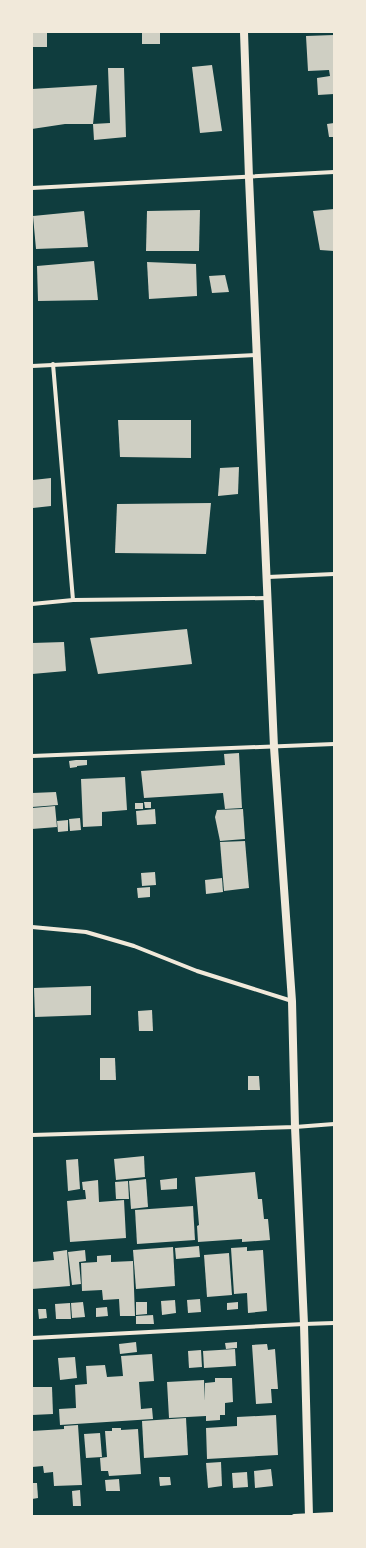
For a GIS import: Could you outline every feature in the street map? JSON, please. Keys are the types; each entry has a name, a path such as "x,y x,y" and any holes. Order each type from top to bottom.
{"main road":[{"path":"244,32 274,747 292,1001 295,1127 304,1324 309,1516"}],"street":[{"path":"32,188 249,178 334,172"},
{"path":"32,366 257,355"},
{"path":"53,364 72,600"},
{"path":"268,577 334,574"},
{"path":"32,604 72,600 268,598"},
{"path":"32,756 334,744"},
{"path":"32,927 86,932 134,946 197,971 292,1001"},
{"path":"32,1135 295,1127 334,1124"},
{"path":"32,1338 334,1323"},
{"path":"294,1516 334,1514"}],"building":[{"path":"32,32 47,32 47,47 32,47"},
{"path":"142,32 160,32 160,44 142,44"},
{"path":"334,35 334,94 318,95 317,78 330,76 329,70 308,71 306,36"},
{"path":"212,65 222,131 200,133 192,67"},
{"path":"108,68 124,68 126,137 94,140 93,124 110,123"},
{"path":"97,85 93,124 65,124 32,129 32,89"},
{"path":"334,123 334,137 329,137 327,124"},
{"path":"334,209 334,251 320,250 313,211"},
{"path":"200,210 199,251 146,251 147,211"},
{"path":"84,211 88,247 36,249 33,216"},
{"path":"94,261 98,300 38,301 37,266"},
{"path":"147,262 196,264 197,296 149,299"},
{"path":"225,275 229,292 212,293 209,276"},
{"path":"118,420 191,420 191,458 120,457"},
{"path":"239,467 238,494 218,496 220,468"},
{"path":"51,478 51,506 33,508 33,480"},
{"path":"211,503 206,554 115,553 117,504"},
{"path":"187,629 192,664 98,674 90,638"},
{"path":"64,642 66,671 32,674 32,643"},
{"path":"239,753 242,808 225,809 223,793 144,798 141,771 225,765 224,754"},
{"path":"87,760 87,765 70,768 69,761"},
{"path":"125,777 127,810 102,812 102,826 83,827 81,779"},
{"path":"56,792 58,805 32,807 32,793"},
{"path":"144,802 151,802 151,808 145,808"},
{"path":"135,803 143,803 143,809 135,809"},
{"path":"55,806 57,827 32,829 32,808"},
{"path":"155,809 156,824 137,825 136,811"},
{"path":"243,809 245,839 220,841 215,817 217,810"},
{"path":"80,818 81,830 70,831 69,819"},
{"path":"68,820 68,831 58,832 57,821"},
{"path":"245,841 249,888 224,891 220,842"},
{"path":"155,872 156,885 142,886 141,873"},
{"path":"222,878 223,892 206,894 205,880"},
{"path":"150,887 150,897 138,898 137,888"},
{"path":"91,986 91,1015 35,1017 34,988"},
{"path":"152,1010 153,1031 139,1031 138,1011"},
{"path":"100,1058 115,1058 116,1080 100,1080"},
{"path":"248,1076 259,1076 260,1090 248,1090"},
{"path":"144,1156 145,1177 116,1180 114,1159"},
{"path":"78,1159 80,1189 68,1191 66,1160"},
{"path":"255,1172 258,1199 262,1199 264,1219 268,1219 270,1240 242,1242 242,1239 198,1242 197,1226 199,1225 195,1177"},
{"path":"177,1178 177,1189 161,1190 160,1180"},
{"path":"146,1179 148,1207 131,1209 129,1181"},
{"path":"98,1180 99,1202 124,1200 126,1238 70,1242 67,1201 86,1199 82,1182"},
{"path":"128,1181 129,1199 116,1199 115,1182"},
{"path":"193,1206 195,1240 137,1244 135,1210"},
{"path":"199,1246 200,1257 176,1259 175,1248"},
{"path":"173,1247 175,1286 136,1289 133,1250"},
{"path":"247,1247 247,1251 263,1250 267,1311 248,1313 247,1293 234,1294 231,1248"},
{"path":"67,1250 70,1286 32,1289 32,1262 54,1260 53,1252"},
{"path":"85,1250 86,1261 79,1262 81,1284 72,1285 68,1252"},
{"path":"229,1253 232,1295 207,1297 204,1255"},
{"path":"111,1255 111,1262 133,1261 135,1316 120,1316 119,1299 103,1300 102,1290 82,1291 81,1263 97,1262 97,1256"},
{"path":"200,1299 201,1312 188,1313 187,1300"},
{"path":"175,1300 176,1313 162,1315 161,1301"},
{"path":"83,1302 85,1317 72,1318 71,1303"},
{"path":"136,1302 147,1302 147,1314 136,1315"},
{"path":"238,1302 238,1309 227,1310 227,1303"},
{"path":"70,1303 71,1319 56,1319 55,1304"},
{"path":"107,1307 108,1316 96,1317 96,1308"},
{"path":"38,1309 46,1309 47,1318 39,1319"},
{"path":"153,1315 154,1324 136,1324 136,1316"},
{"path":"136,1342 137,1352 120,1354 119,1344"},
{"path":"237,1342 237,1348 226,1349 225,1343"},
{"path":"267,1344 268,1350 275,1349 278,1389 271,1389 272,1403 256,1404 252,1345"},
{"path":"235,1349 236,1366 204,1368 203,1351"},
{"path":"201,1350 202,1367 189,1368 188,1351"},
{"path":"152,1354 154,1381 139,1382 141,1409 152,1408 153,1419 60,1425 59,1409 76,1408 75,1385 87,1384 86,1366 105,1365 107,1377 123,1376 121,1356"},
{"path":"75,1357 77,1378 60,1380 58,1358"},
{"path":"215,1378 232,1378 233,1402 225,1403 225,1415 220,1415 220,1420 206,1421 206,1416 169,1418 167,1382 204,1380 205,1401 205,1383 215,1382"},
{"path":"32,1387 52,1387 53,1414 32,1415"},
{"path":"276,1415 278,1455 207,1459 206,1428 237,1426 237,1417"},
{"path":"186,1418 188,1455 144,1458 142,1421"},
{"path":"78,1425 82,1485 54,1486 53,1472 44,1473 43,1466 32,1467 32,1431 64,1429 64,1426"},
{"path":"112,1428 121,1428 121,1430 138,1429 141,1474 109,1476 108,1471 101,1471 100,1458 107,1457 105,1431 112,1431"},
{"path":"100,1433 102,1457 86,1458 84,1434"},
{"path":"221,1462 222,1486 208,1488 206,1463"},
{"path":"271,1469 273,1486 255,1488 254,1471"},
{"path":"247,1472 248,1487 233,1488 232,1473"},
{"path":"159,1477 170,1477 171,1485 160,1486"},
{"path":"119,1479 120,1491 106,1491 105,1480"},
{"path":"32,1483 37,1483 38,1498 32,1499"},
{"path":"80,1490 81,1506 73,1506 72,1491"}]}
